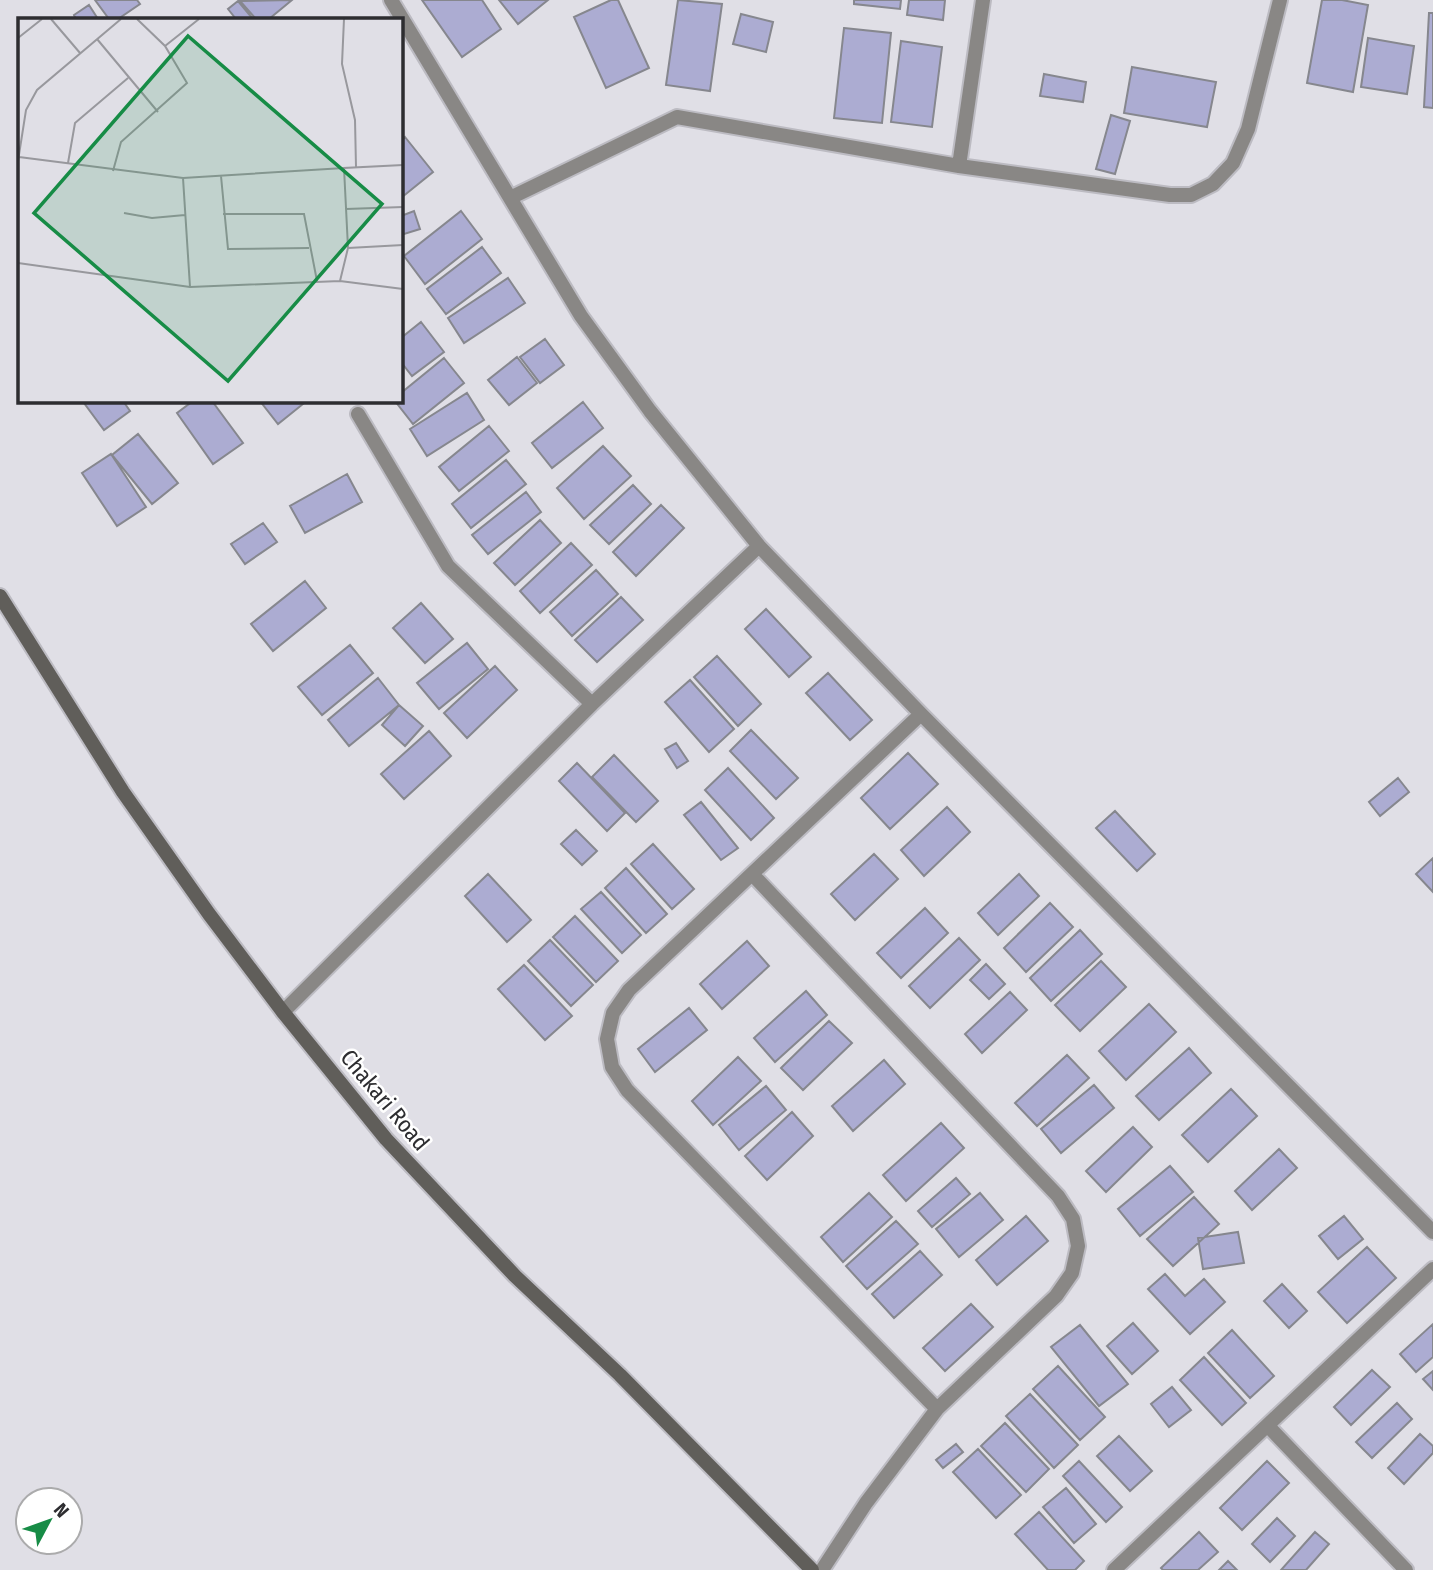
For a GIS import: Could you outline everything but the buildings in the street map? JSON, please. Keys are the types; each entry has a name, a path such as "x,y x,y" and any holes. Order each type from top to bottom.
{"main road":[{"name":"Chakari Road","path":"0,596 123,792 209,914 283,1012 386,1139 514,1276 621,1375 812,1570"}],"street":[{"path":"391,0 402,18"},
{"path":"959,166 983,0"},
{"path":"510,198 677,117 959,166 1170,195 1191,195 1213,184 1233,163 1248,129 1280,0"},
{"path":"402,18 580,316 650,411 759,546 921,714 1433,1232"},
{"path":"358,414 448,566 592,704"},
{"path":"283,1012 592,704 759,546"},
{"path":"921,714 629,990 613,1013 607,1039 612,1067 627,1090 937,1409"},
{"path":"752,874 1058,1196 1073,1219 1078,1246 1072,1273 1056,1296 937,1409 866,1503 822,1570"},
{"path":"1114,1570 1433,1269"},
{"path":"1268,1426 1406,1570"}]}
